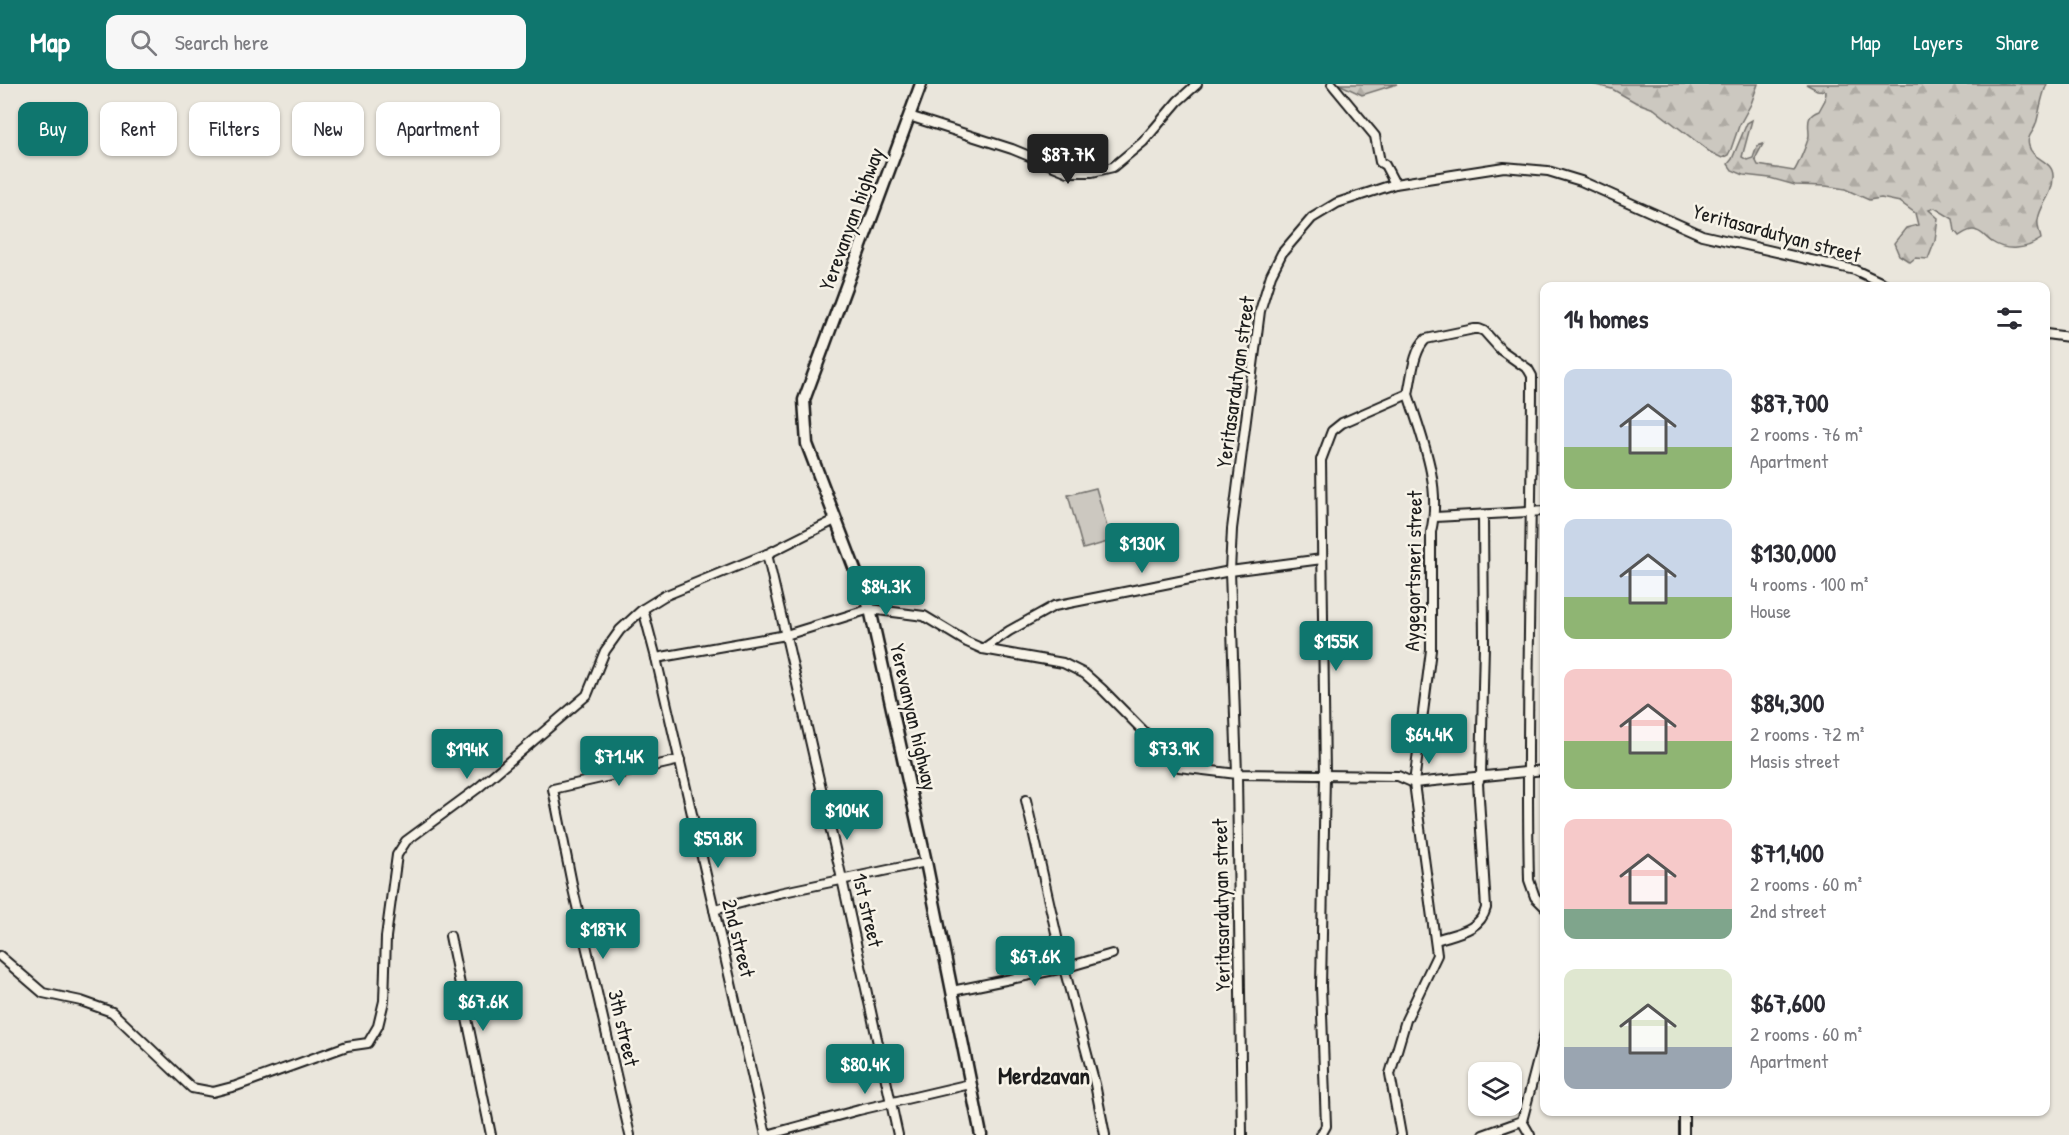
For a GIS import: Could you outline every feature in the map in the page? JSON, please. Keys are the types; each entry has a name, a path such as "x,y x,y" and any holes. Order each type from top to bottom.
{"main road":[{"name":"Yerevanyan highway","path":"921,84 804,400 807,444 870,609 926,862 981,1135"}],"street":[{"path":"909,116 1012,149 1068,172 1092,172 1113,167 1143,142 1178,101 1197,84"},
{"path":"1332,84 1375,136 1380,162 1385,165 1395,184"},
{"name":"Yeritasardutyan street","path":"1242,1135 1237,774 1230,571 1232,529 1260,311 1271,275 1282,253 1312,218 1337,203 1395,184 1504,167 1548,171 1581,181 1702,235 1855,270 1880,282"},
{"path":"1321,1135 1326,1126 1321,986 1325,776 1321,460 1332,431 1342,423 1408,394 1421,343 1426,339 1479,329 1484,331 1501,350 1528,369 1532,376 1527,771 1529,880 1535,897 1540,902"},
{"path":"2050,335 2069,337"},
{"name":"Aygegortsneri street","path":"1401,1135 1390,1074 1406,1020 1437,955 1414,783 1431,650 1431,532 1435,517 1433,474 1408,394"},
{"path":"1435,517 1540,511"},
{"path":"1436,940 1473,928 1486,908 1478,783 1481,775 1484,644 1483,515"},
{"path":"0,957 43,993 81,1001 112,1012 192,1088 213,1092 347,1046 368,1043 378,1026 384,1001 386,937 397,855 406,841 478,788 587,695 604,651 620,630 643,609 664,596 767,554 835,520"},
{"name":"1st street","path":"767,554 898,1135"},
{"path":"983,649 1009,631 1054,606 1230,571 1322,560"},
{"name":"2nd street","path":"643,609 766,1135"},
{"path":"656,658 786,635 870,609 924,616 983,649 1063,663 1085,674 1179,767 1237,774 1398,776 1414,783 1540,770"},
{"name":"3th street","path":"630,1135 573,889 553,789 680,760"},
{"path":"1026,800 1064,968 1095,1084 1105,1135"},
{"path":"714,910 842,879 926,862"},
{"path":"450,936 491,1135"},
{"path":"952,991 1064,968 1112,954"},
{"path":"1530,1135 1522,1121 1540,1053"},
{"path":"766,1135 970,1084"},
{"path":"1683,1116 1684,1135"},
{"path":"1483,1135 1522,1121"}],"green space":[{"path":"1339,84 1397,84 1362,95"},
{"path":"1592,84 1758,84 1731,149 1728,155 1722,158 1710,152 1654,109 1635,102 1612,89"},
{"path":"1806,84 2047,84 2028,143 2031,151 2050,167 2053,177 2051,189 2038,220 2041,239 2030,245 2010,248 1990,241 1975,230 1959,236 1955,231 1953,219 1935,208 1929,210 1938,218 1935,241 1928,259 1915,258 1910,262 1899,255 1894,243 1906,228 1918,225 1915,213 1900,202 1881,198 1869,200 1845,189 1795,185 1770,178 1744,175 1732,170 1728,164 1747,123 1752,120 1742,157 1747,160 1753,158 1757,146 1763,144 1755,159 1758,165 1794,171 1809,135 1810,118 1819,111 1825,100 1826,91 1817,90"},
{"path":"1096,488 1111,541 1083,549 1068,495"}],"district":[{"name":"Merdzavan","path":"1044,1075"}]}
